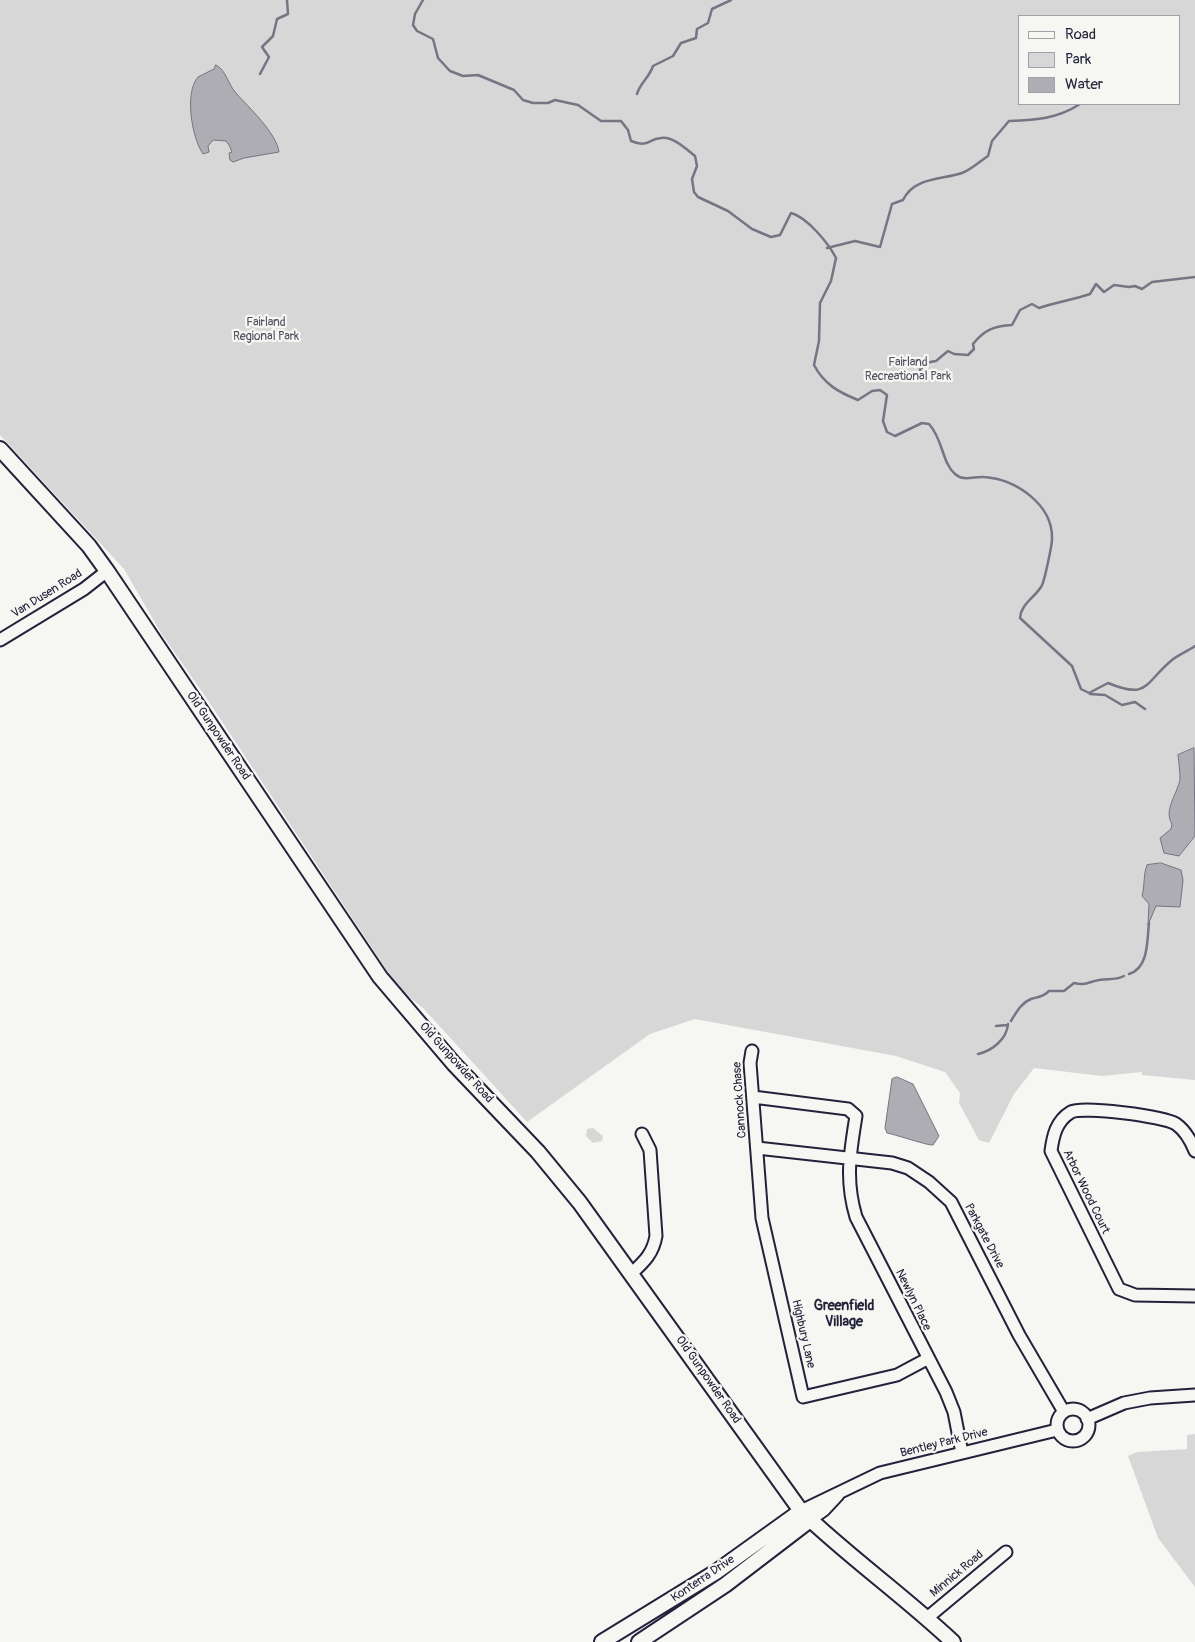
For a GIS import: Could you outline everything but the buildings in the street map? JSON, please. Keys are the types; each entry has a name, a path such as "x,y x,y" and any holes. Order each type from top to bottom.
{"main road":[{"name":"Old Gunpowder Road","path":"0,449 89,546 107,571 380,977 454,1064 558,1175 806,1515 837,1545 927,1618 953,1642"},
{"name":"Konterra Drive","path":"602,1642 806,1515"},
{"name":"Konterra Drive","path":"639,1642 725,1585 806,1515"}],"street":[{"name":"Van Dusen Road","path":"0,640 68,599 107,571"},
{"name":"Cannock Chase","path":"752,1051 750,1056 757,1148"},
{"name":"Newlyn Place","path":"753,1097 848,1109 854,1112 856,1116 849,1158 849,1193 856,1217 954,1412 962,1453"},
{"name":"Arbor Wood Court","path":"1195,1152 1191,1139 1175,1124 1149,1117 1086,1108 1072,1112 1061,1120 1053,1135 1051,1151 1119,1290 1142,1296 1195,1296"},
{"path":"632,1274 648,1259 654,1247 656,1236 650,1150 642,1134"},
{"name":"Parkgate Drive","path":"757,1148 892,1163 908,1168 930,1182 951,1202 1020,1335 1064,1412"},
{"name":"Highbury Lane","path":"757,1148 762,1218 803,1397 897,1375 927,1359"},
{"path":"1087,1419 1124,1403 1150,1398 1195,1395"},
{"path":"1069,1410 1080,1411 1087,1419 1088,1430 1085,1435 1075,1441 1064,1439 1057,1430 1057,1423 1064,1412 1069,1410"},
{"name":"Bentley Park Drive","path":"806,1515 841,1492 880,1473 1057,1430"},
{"name":"Minnick Road","path":"927,1618 1006,1552"}],"green space":[{"path":"0,0 1195,0 1195,1080 1142,1075 1142,1072 1102,1076 1034,1068 1014,1094 989,1143 979,1140 959,1103 960,1093 945,1072 896,1056 695,1019 650,1034 527,1122 423,1008 400,990 207,699 161,633 124,569 0,435"},
{"path":"593,1128 603,1136 602,1141 593,1143 586,1136 587,1129"},
{"path":"1195,1434 1195,1587 1158,1538 1128,1456 1137,1452 1187,1449 1187,1435"}],"water":[{"path":"216,65 225,74 236,93 268,128 277,144 279,152 244,158 233,162 230,160 229,153 232,152 226,141 213,140 208,146 209,152 203,154 193,127 191,94 198,77 214,69"},
{"path":"1194,748 1195,836 1179,856 1164,853 1160,838 1171,829 1170,807 1180,779 1178,755"},
{"path":"1161,863 1181,870 1183,880 1180,907 1156,906 1148,925 1149,904 1142,896 1145,873 1147,865"},
{"path":"897,1077 913,1084 939,1136 933,1145 887,1133 885,1128 892,1079"}],"waterway":[{"path":"260,74 269,57 262,47 273,36 277,19 288,14 287,0"},
{"path":"423,0 415,14 413,25 417,31 433,39 438,58 450,71 463,76 478,75 514,90 523,100 533,103 548,103 555,100 578,105 601,121 621,121 628,130 631,141 637,143 642,144 661,138 675,141 695,156 697,166 692,179 694,192 698,197 728,211 752,229 771,237 780,235 791,213 804,220 817,232 836,258 831,281 820,303 819,341 814,365 818,372 832,387 858,400 872,391 880,390 887,395 883,421 887,432 895,436 922,423 929,424 934,430 947,464 958,476 962,478 984,477 1008,483 1019,488 1039,505 1051,526 1051,549 1042,584 1025,605 1020,618 1072,666 1081,689 1089,693 1108,683 1131,690 1139,689 1150,682 1177,656 1195,646"},
{"path":"637,94 653,66 673,56 681,43 696,38 697,29 708,23 712,9 731,0"},
{"path":"827,248 855,241 880,247 892,204 903,200 914,187 929,180 962,173 972,168 988,156 992,141 1009,121 1055,116 1078,105"},
{"path":"921,373 920,369 930,362 936,361 948,351 954,354 968,355 974,349 973,344 981,335 1000,326 1012,325 1020,310 1032,304 1039,308 1084,296 1090,294 1096,284 1104,292 1114,285 1135,286 1142,289 1152,282 1195,277"},
{"path":"1090,694 1105,695 1122,705 1135,702 1145,709"},
{"path":"1129,974 1136,971 1144,960 1149,923"},
{"path":"1011,1021 1024,1003 1049,991 1064,991 1074,983 1084,984 1124,976"},
{"path":"978,1054 998,1044 1005,1035 1008,1024"},
{"path":"996,1026 1007,1025"}],"district":[{"name":"Greenfield Village","path":"844,1314"}],"park label":[{"name":"Fairland Regional Park","path":"266,330"},
{"name":"Fairland Recreational Park","path":"908,370"}]}
